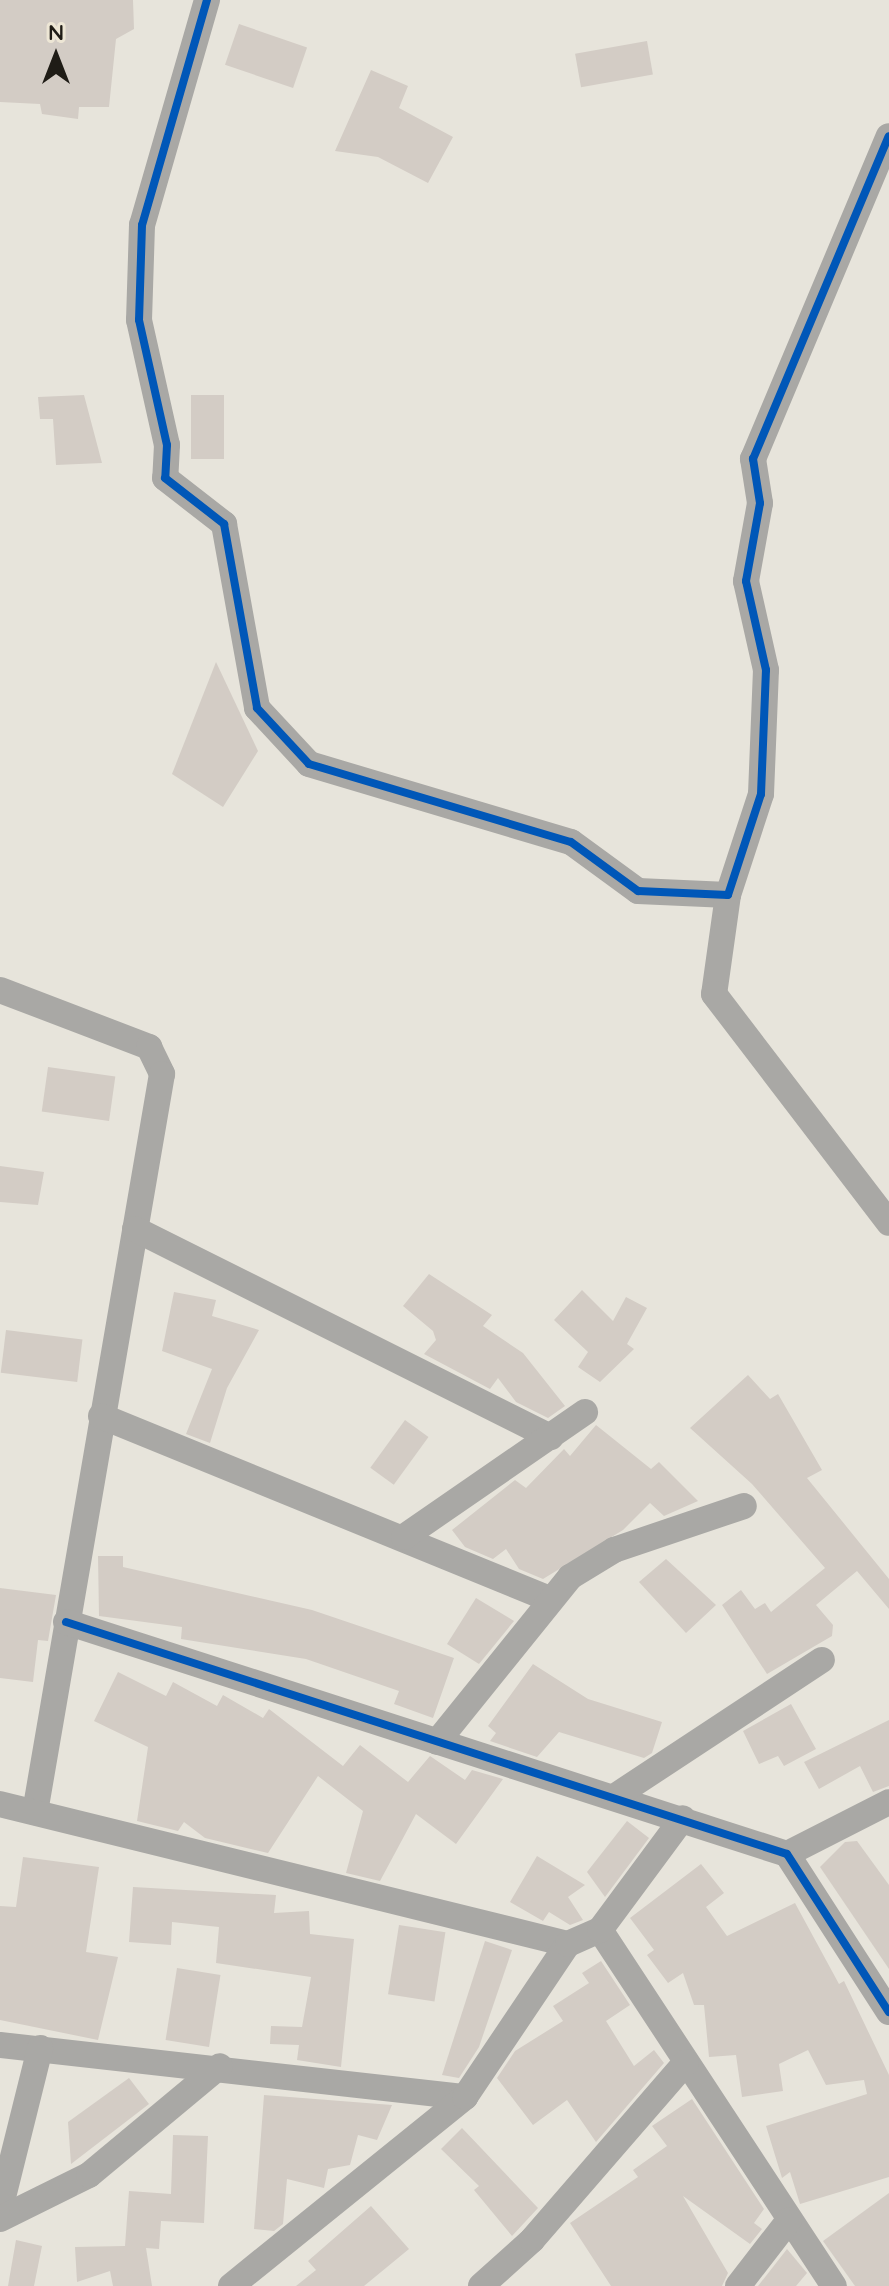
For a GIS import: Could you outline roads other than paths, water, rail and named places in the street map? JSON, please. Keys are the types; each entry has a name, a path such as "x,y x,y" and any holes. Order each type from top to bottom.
{"street":[{"path":"207,0 142,225 139,320 167,445 165,478 224,524 257,708 309,764 571,842 638,891 728,895"},
{"path":"889,136 753,459 760,503 746,581 766,670 761,794 728,895 714,994 889,1223"},
{"path":"0,990 149,1047 159,1058 135,1229 35,1812"},
{"path":"135,1229 551,1437"},
{"path":"404,1537 585,1412"},
{"path":"101,1416 404,1537 547,1598"},
{"path":"437,1742 547,1598 614,1550 744,1506"},
{"path":"66,1622 437,1742 549,1783 614,1797 787,1854 889,2012"},
{"path":"614,1797 822,1660"},
{"path":"787,1854 889,1802"},
{"path":"0,1804 159,1849 568,1944"},
{"path":"231,2286 465,2097 568,1944 600,1930 683,1818"},
{"path":"600,1930 834,2286"},
{"path":"0,2045 220,2066 465,2097"},
{"path":"0,2209 40,2048"},
{"path":"481,2286 532,2240 686,2062"},
{"path":"0,2219 89,2175 220,2066"},
{"path":"738,2286 789,2220"}]}
